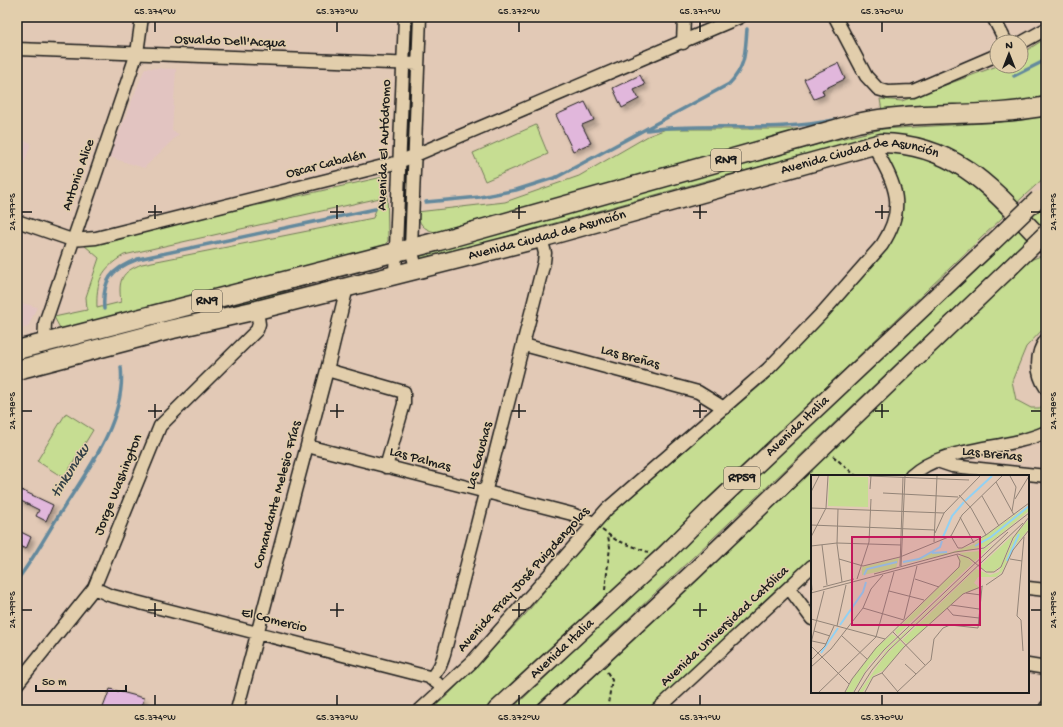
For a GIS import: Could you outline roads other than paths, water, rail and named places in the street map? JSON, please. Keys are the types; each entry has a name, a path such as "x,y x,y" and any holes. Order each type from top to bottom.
{"highway":[{"name":"Avenida Ciudad de Asunción","path":"17,350 404,250 874,119 1004,112 1046,106"},
{"name":"Avenida Ciudad de Asunción","path":"17,370 173,329 257,310 416,268 541,238 873,144 899,143 923,148 970,170 986,183 1046,245"}],"main road":[{"name":"Avenida Italia","path":"496,710 666,554 710,509 1042,195"},
{"name":"RP59","path":"545,710 824,447 1046,233"}],"street":[{"name":"Antonio Alice","path":"44,344 45,323 72,240 137,53 142,17"},
{"name":"Avenida El Autódromo","path":"405,17 399,162 404,250 416,268"},
{"name":"Avenida El Autódromo","path":"395,274 404,250 414,155 420,17"},
{"path":"683,43 684,17"},
{"name":"Oscar Cabalén","path":"17,221 72,240 96,238 399,162 683,43 740,17"},
{"path":"835,17 866,76 878,89 888,92 913,91 989,58"},
{"path":"993,17 1002,34"},
{"path":"1029,39 1046,29"},
{"name":"Osvaldo Dell'Acqua","path":"17,49 418,64"},
{"name":"Avenida Fray José Puigdengolas","path":"420,710 472,662 594,522 768,369 823,312 882,245 888,235 896,210 896,197 893,181 873,144"},
{"name":"Las Gauchas","path":"431,679 440,666 443,658 524,345 544,262 545,253 541,238"},
{"name":"Comandante Melesio Frías","path":"237,710 259,633 275,564 327,370 347,287"},
{"name":"Jorge Washington","path":"17,684 94,588 160,426 256,330 260,324 257,310"},
{"path":"1046,340 1039,353 1038,364 1040,376 1046,388"},
{"name":"Las Breñas","path":"524,345 698,392 724,408"},
{"path":"327,370 404,392 404,404 386,467"},
{"path":"912,475 918,470 937,461 1018,442 1046,432"},
{"name":"Las Palmas","path":"307,446 572,514 594,522"},
{"name":"Las Breñas","path":"937,461 952,466 1046,476"},
{"name":"Avenida Universidad Católica","path":"658,710 811,567"},
{"name":"El Comercio","path":"94,588 109,595 431,679 444,688"},
{"path":"789,588 811,618"},
{"path":"1029,588 1046,590"},
{"path":"1029,665 1046,668"}],"waterway":[{"path":"426,202 480,197 516,190 557,177 729,84 735,78 744,59 747,29"},
{"path":"1014,76 1046,60"},
{"path":"647,130 694,127 788,126 834,120"},
{"path":"104,309 105,290 110,277 121,267 138,259 375,209"},
{"name":"tinkunaku","path":"17,580 33,558 91,466 111,427 121,387 121,367"}]}
